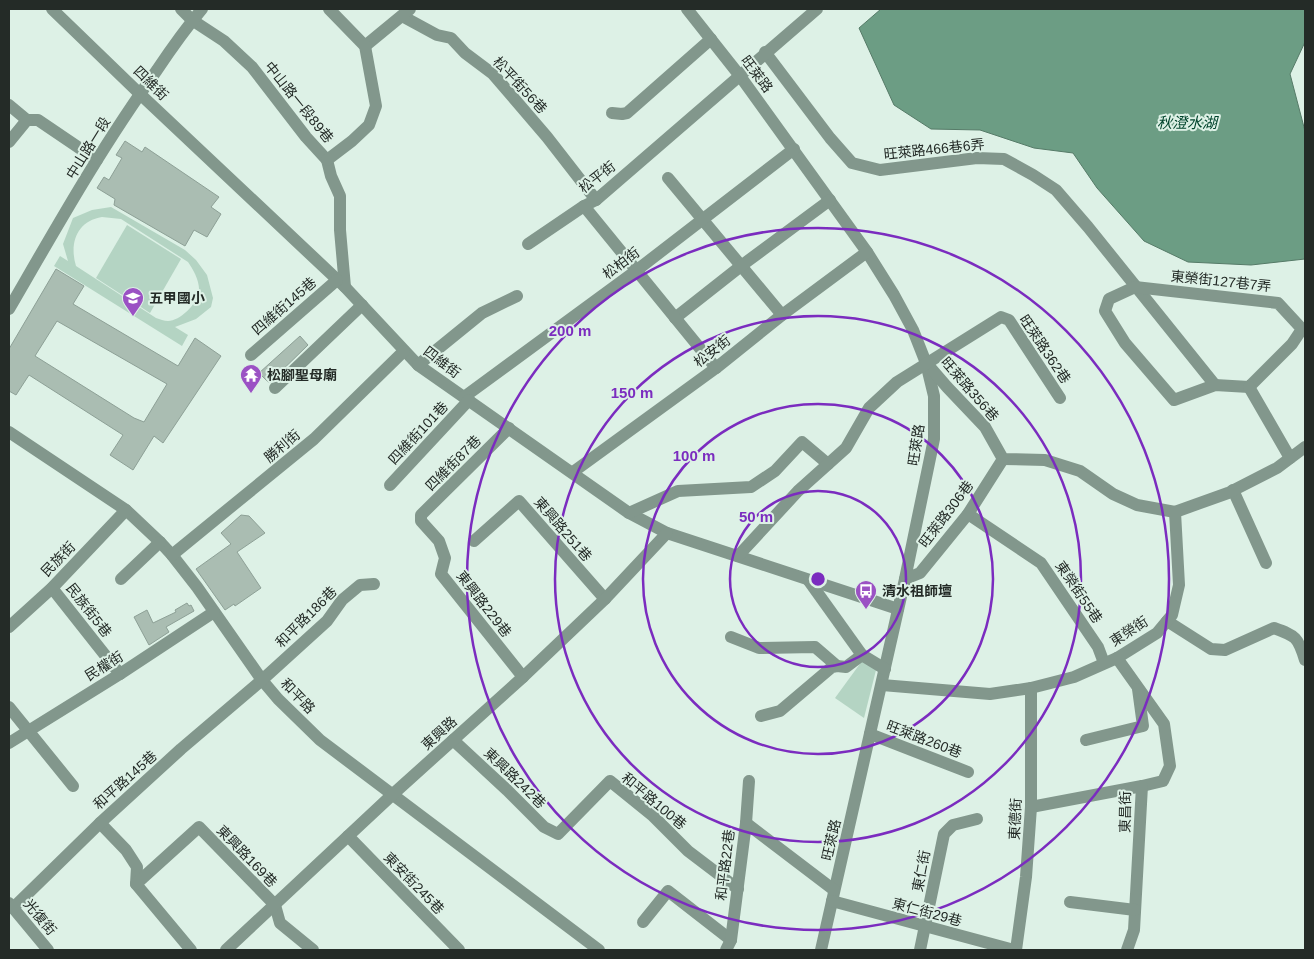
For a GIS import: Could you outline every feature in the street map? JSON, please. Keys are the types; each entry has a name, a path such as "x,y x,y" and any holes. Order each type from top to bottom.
{"street":[{"name":"四維街","path":"52,9 341,284 418,365 629,513 667,533 808,581 898,609"},
{"name":"中山路一段89巷","path":"181,9 192,20 224,41 252,67 306,137 327,160 331,176 340,196 341,284"},
{"name":"中山路一段","path":"9,309 97,160 140,94 192,20 202,9"},
{"path":"327,160 369,125 376,106 365,46 329,9"},
{"name":"旺萊路","path":"687,9 740,76 867,252 913,330 926,363 934,396 934,438 882,685 822,950"},
{"name":"松平街","path":"716,368 584,206 596,200 817,9"},
{"path":"365,46 406,12"},
{"name":"松平街56巷","path":"406,12 437,35 451,38 465,53 493,74 596,200"},
{"path":"612,113 627,113 711,39"},
{"name":"旺萊路466巷6弄","path":"765,52 830,138 852,163 880,170 977,158 1004,159 1056,190 1215,385"},
{"path":"9,105 27,120 38,120 97,160"},
{"path":"9,142 27,120"},
{"name":"松柏街","path":"467,398 794,149"},
{"path":"668,178 782,315"},
{"path":"675,318 740,266 830,200"},
{"path":"528,244 584,206"},
{"name":"松安街","path":"572,472 716,368 782,315 867,252"},
{"name":"四維街145巷","path":"251,355 341,284"},
{"path":"1135,287 1109,298 1106,311 1125,343 1174,400 1215,385 1249,387 1290,458"},
{"name":"東榮街127巷7弄","path":"1135,287 1278,303 1302,329 1292,344 1249,387"},
{"path":"418,365 482,313 517,296"},
{"path":"275,388 362,305"},
{"name":"旺萊路362巷","path":"926,363 1001,317 1009,320 1060,398"},
{"name":"勝利街","path":"172,555 314,439 404,351"},
{"path":"738,556 798,491 846,448 869,408 897,382 926,363"},
{"name":"旺萊路356巷","path":"926,363 984,427 1003,459"},
{"name":"四維街101巷","path":"390,486 467,398"},
{"name":"四維街87巷","path":"421,521 421,514 509,428"},
{"name":"和平路","path":"9,432 126,510 160,542 198,586 262,680 278,699 320,740 599,950"},
{"path":"629,513 678,491 752,487 775,471 802,442 828,464"},
{"path":"1003,459 1045,460 1080,471 1113,494 1137,505 1174,512 1233,490 1277,468 1305,447"},
{"name":"旺萊路306巷","path":"905,578 920,572 968,514 1003,459"},
{"path":"1233,490 1266,563"},
{"name":"東興路251巷","path":"474,540 519,501 605,599"},
{"name":"民族街","path":"9,627 52,588 126,510"},
{"name":"東榮街","path":"882,685 990,694 1031,688 1074,677 1117,658 1157,633 1172,615 1179,585 1174,512"},
{"name":"東榮街55巷","path":"968,514 1041,563 1098,647 1104,663"},
{"name":"東興路229巷","path":"421,521 439,541 445,558 441,574 523,677"},
{"name":"東興路","path":"226,950 392,795 523,677 605,599 667,533"},
{"path":"121,579 160,542"},
{"path":"808,581 862,656 884,669"},
{"name":"和平路186巷","path":"262,680 327,621 342,600 360,585 374,584"},
{"name":"民族街5巷","path":"52,588 120,674"},
{"name":"民權街","path":"9,743 120,674 214,612"},
{"path":"1167,621 1211,649 1226,650 1274,628 1294,636 1301,646 1305,660"},
{"path":"731,636 759,648 815,647 837,666"},
{"path":"761,716 780,711 832,667 846,667 862,656"},
{"path":"1117,658 1164,724 1170,766 1163,781 1142,786"},
{"name":"和平路145巷","path":"11,906 181,750 262,680"},
{"path":"1086,740 1143,726 1137,686"},
{"name":"東德街","path":"1015,950 1026,877 1031,807 1031,688"},
{"path":"9,707 73,786"},
{"name":"旺萊路260巷","path":"870,734 968,772"},
{"name":"東興路242巷","path":"453,740 544,827 558,834"},
{"name":"和平路100巷","path":"558,834 610,781 652,815 688,851 738,889"},
{"name":"和平路22巷","path":"728,945 738,889 749,781"},
{"name":"東昌街","path":"1031,807 1142,786 1134,930 1127,950"},
{"name":"東仁街","path":"920,950 944,834 953,825 977,819"},
{"path":"100,823 126,850 137,867 136,884 191,950"},
{"path":"746,823 833,896"},
{"name":"東興路169巷","path":"136,884 198,827 275,905"},
{"name":"東安街245巷","path":"348,836 459,950"},
{"path":"643,922 668,891 728,945"},
{"name":"東仁街29巷","path":"833,896 925,927 1015,950"},
{"path":"1070,902 1135,910"},
{"path":"275,905 280,923 313,950"},
{"name":"光復街","path":"11,906 48,950"}],"shaded area":[{"path":"111,207 185,250 196,260 207,275 213,298 211,307 196,319 175,327 188,335 182,346 54,266 60,256 68,261 63,244 73,218 92,210","holes":["102,217 121,219 188,262 192,268 199,292 195,302 183,315 168,321 156,318 76,266 74,257 75,241 81,228 93,219"]},
{"path":"127,225 181,259 150,313 96,278"},
{"path":"862,661 876,670 864,718 835,698"}],"water":[{"name":"秋澄水湖","path":"881,9 1305,9 1305,42 1290,74 1305,131 1305,259 1251,265 1188,262 1144,241 1097,188 1073,153 1034,148 980,130 931,129 894,105 859,28"}],"building":[{"path":"125,141 142,152 145,147 219,197 211,207 221,214 207,237 194,230 185,246 114,205 115,199 97,188 104,177 109,180 122,158 116,155"},
{"path":"56,269 84,286 73,304 178,366 195,338 221,356 163,443 154,436 133,470 110,455 123,435 29,375 16,395 9,391 9,349","holes":["57,321 167,384 144,422 134,418 35,356"]},
{"path":"300,336 308,345 269,383 259,373"},
{"path":"241,515 249,516 265,533 237,552 261,588 235,606 234,604 225,610 196,569 231,544 221,533"},
{"path":"187,603 189,606 191,605 194,611 166,627 169,632 149,645 134,617 147,610 153,623 176,612 175,610"}],"place":[{"name":"五甲國小","path":"133,317"},
{"name":"松腳聖母廟","path":"251,394"},
{"name":"清水祖師壇","path":"866,610"}]}
